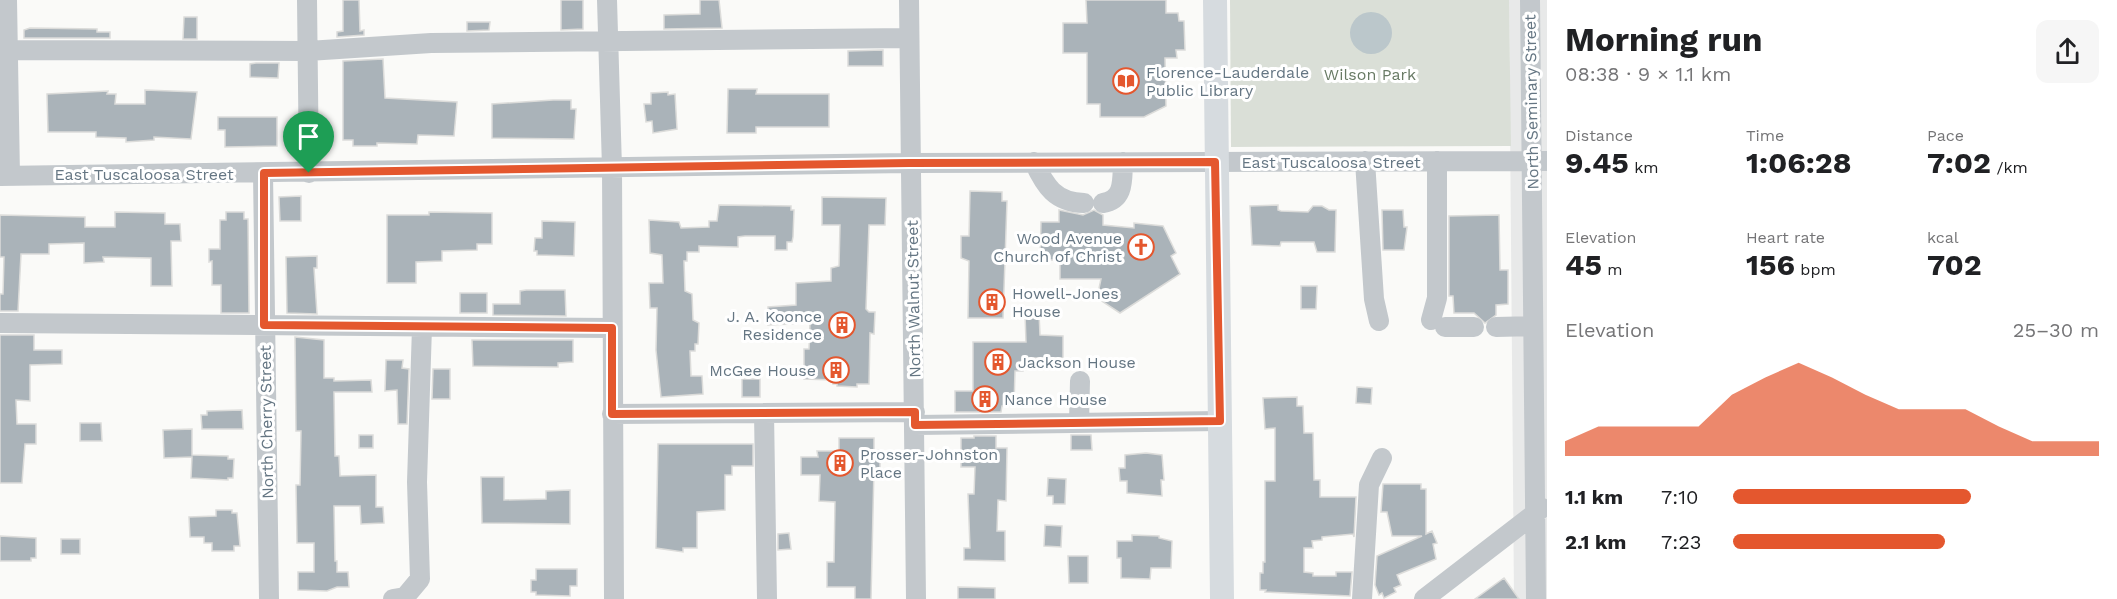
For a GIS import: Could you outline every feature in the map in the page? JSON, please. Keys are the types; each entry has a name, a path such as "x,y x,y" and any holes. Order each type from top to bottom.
{"main road":[{"path":"1215,0 1215,162 1222,599"}],"street":[{"path":"5,176 4,50 7,0"},
{"path":"307,0 309,173"},
{"path":"607,0 612,168 614,599"},
{"name":"North Walnut Street","path":"909,0 909,163 915,418 916,599"},
{"name":"North Seminary Street","path":"1530,0 1540,161 1533,326 1541,509 1536,599"},
{"path":"4,50 308,51 431,43 909,38"},
{"path":"1365,161 1374,299 1379,321"},
{"path":"1437,161 1438,323 1474,327"},
{"name":"East Tuscaloosa Street","path":"5,176 909,163 1540,161"},
{"path":"1034,162 1045,187 1060,198 1093,203 1114,200 1119,194 1123,162"},
{"name":"North Cherry Street","path":"264,173 269,599"},
{"path":"0,323 612,328"},
{"path":"1496,327 1533,326"},
{"path":"393,599 405,597 420,579 417,482 422,327"},
{"path":"1079,423 1080,381"},
{"path":"612,414 764,413 1079,423 1220,421"},
{"path":"764,413 767,599"},
{"path":"1362,599 1369,485 1382,458"},
{"path":"1424,599 1541,509"}],"shaded area":[{"path":"1509,0 1547,0 1547,599 1514,599"},
{"path":"1371,12 1386,18 1392,33 1386,48 1371,54 1356,48 1350,33 1356,18"}],"green space":[{"name":"Wilson Park","path":"1230,0 1509,0 1511,146 1231,147"}],"building":[{"path":"343,0 359,0 360,31 364,30 364,35 337,37 337,32 343,31"},
{"path":"561,0 583,0 583,29 561,30"},
{"path":"700,0 719,0 722,28 664,29 664,15 700,14"},
{"name":"Florence-Lauderdale Public Library","path":"1086,0 1166,0 1166,13 1178,13 1179,21 1184,21 1185,50 1176,50 1177,58 1165,58 1166,106 1144,117 1100,117 1100,104 1087,104 1087,53 1063,53 1063,23 1087,23"},
{"path":"184,17 197,17 197,39 183,39"},
{"path":"467,22 490,22 489,30 467,31"},
{"path":"30,28 97,29 97,32 110,32 110,38 24,38 24,30"},
{"path":"883,50 883,66 848,66 848,51"},
{"path":"383,59 385,98 457,102 454,136 418,135 417,144 377,143 377,146 353,146 353,140 343,140 343,61"},
{"path":"279,63 278,78 250,77 250,64"},
{"path":"728,89 757,89 756,94 829,94 829,127 756,127 756,133 727,133"},
{"path":"145,90 197,92 191,139 154,137 154,140 126,142 126,138 96,137 96,132 48,132 47,94 108,91 107,94 116,94 115,104 145,104"},
{"path":"668,92 668,95 675,94 677,129 653,133 652,121 646,122 644,104 651,104 651,93"},
{"path":"571,100 571,109 576,109 574,139 492,138 492,104"},
{"path":"218,117 277,117 277,146 225,147 225,130 218,130"},
{"path":"970,191 1002,192 1002,201 1007,201 1003,318 968,318 969,261 961,258 961,236 969,236"},
{"path":"301,196 301,221 280,221 279,197"},
{"path":"822,197 886,198 885,225 869,225 866,309 869,312 875,312 874,334 870,333 869,384 857,384 857,387 837,386 833,384 833,380 804,379 804,349 809,349 810,323 768,325 768,307 796,305 796,283 831,281 831,268 839,266 840,225 822,225"},
{"path":"719,205 791,206 791,210 794,210 792,242 787,242 787,250 775,250 775,236 745,236 738,237 738,247 699,246 699,252 687,252 687,261 684,261 685,291 692,294 693,320 699,323 698,344 695,344 695,351 690,351 691,376 702,376 703,394 661,397 656,350 657,308 650,308 649,283 663,283 662,255 650,253 649,220 679,222 681,228 709,227 709,221 717,221"},
{"path":"1278,205 1278,210 1281,211 1308,212 1313,206 1336,210 1335,252 1317,252 1314,242 1281,242 1280,246 1252,245 1250,206"},
{"name":"Wood Avenue Church of Christ","path":"1059,210 1083,215 1094,210 1103,215 1103,225 1134,228 1134,223 1163,226 1176,253 1171,256 1180,274 1120,313 1097,298 1101,279 1060,279 1060,260 1040,260 1041,222 1059,222"},
{"path":"1382,210 1403,210 1404,227 1407,227 1404,250 1383,250"},
{"path":"115,212 165,213 165,224 180,224 181,241 171,241 172,286 151,286 151,258 103,257 104,262 84,263 84,243 49,244 49,254 21,254 18,311 0,311 4,257 0,257 0,215 85,217 85,227 115,227"},
{"path":"226,212 244,212 244,219 248,219 249,313 221,313 221,285 212,285 212,261 209,262 209,249 220,249 220,220 226,220"},
{"path":"429,212 492,213 492,244 477,244 477,250 442,251 442,261 416,262 416,283 387,283 387,215 429,215"},
{"path":"1499,215 1500,270 1508,270 1508,304 1496,305 1496,315 1485,323 1474,313 1454,313 1453,296 1449,296 1449,216"},
{"path":"542,221 575,222 574,256 537,255 537,251 534,251 535,238 542,238"},
{"path":"317,256 317,268 314,268 317,314 287,313 286,257"},
{"path":"1301,286 1317,286 1316,309 1301,309"},
{"path":"565,290 566,316 493,315 493,304 520,304 520,291"},
{"path":"460,293 487,293 487,313 460,313"},
{"path":"1039,313 1040,335 1063,336 1063,358 1023,358 1023,371 1015,371 1014,406 1002,406 1001,412 955,412 955,391 973,391 973,342 1026,342 1025,314"},
{"path":"0,335 34,335 34,350 62,350 62,364 30,365 30,401 16,400 17,424 36,424 36,444 25,444 22,483 0,483"},
{"path":"295,337 324,340 324,378 334,378 334,381 371,380 372,392 334,392 335,456 339,456 340,476 376,475 376,507 383,507 384,523 361,524 360,506 334,506 337,572 348,572 349,587 337,587 327,591 298,590 298,572 314,572 314,543 297,543 296,485 300,485 301,431 296,431"},
{"path":"472,340 573,340 573,362 558,363 558,367 473,366"},
{"path":"386,360 403,360 402,368 409,369 407,424 398,424 397,390 385,391"},
{"path":"433,369 450,369 450,399 432,399"},
{"path":"742,379 760,379 760,397 742,397"},
{"path":"1357,387 1372,388 1371,404 1356,403"},
{"path":"1297,397 1297,406 1303,406 1304,433 1313,433 1314,480 1320,480 1320,497 1356,497 1354,537 1353,534 1322,537 1322,540 1312,541 1313,548 1304,548 1304,572 1313,573 1313,576 1336,576 1336,572 1352,572 1350,596 1260,590 1260,573 1263,573 1263,562 1265,562 1265,481 1275,481 1275,428 1265,429 1263,398"},
{"path":"242,410 243,429 202,429 201,415 207,415 207,411"},
{"path":"80,423 101,423 102,441 80,441"},
{"path":"192,429 192,455 228,456 228,459 234,459 233,478 228,478 228,480 191,478 192,457 164,458 163,430"},
{"path":"359,435 373,435 373,448 359,448"},
{"path":"1071,435 1091,435 1092,450 1071,450"},
{"path":"974,436 996,436 996,448 1007,448 1006,501 998,500 997,531 1005,531 1005,561 964,560 964,548 970,548 968,494 974,494 975,467 961,467 961,438 974,438"},
{"path":"839,438 874,438 874,450 880,450 880,468 874,468 871,599 855,599 855,587 827,587 827,562 834,562 835,502 819,501 820,475 801,475 801,457 818,457 817,451 839,451"},
{"path":"658,444 753,444 753,466 732,466 732,475 725,475 725,510 697,512 697,548 683,548 683,552 656,548"},
{"path":"1146,453 1162,455 1164,480 1161,480 1162,496 1127,493 1127,481 1120,481 1119,468 1125,468 1125,455"},
{"path":"481,477 504,477 504,500 546,499 546,491 570,490 570,524 482,523"},
{"path":"1048,478 1066,479 1065,504 1053,504 1053,496 1047,496"},
{"path":"1383,484 1421,484 1421,489 1426,489 1426,534 1432,531 1437,543 1433,544 1436,559 1397,575 1401,585 1394,588 1396,592 1384,598 1382,593 1379,595 1375,585 1377,556 1422,536 1392,536 1387,512 1381,512"},
{"path":"216,510 232,510 232,513 237,513 240,546 234,546 234,551 212,551 212,543 204,543 204,537 190,537 189,517 216,516"},
{"path":"1045,525 1062,526 1061,547 1044,546"},
{"path":"789,533 791,549 778,550 778,534"},
{"path":"1132,535 1159,536 1159,538 1172,541 1171,568 1151,568 1150,579 1121,578 1121,558 1117,558 1117,541 1132,541"},
{"path":"0,536 36,538 36,558 31,558 31,561 0,561"},
{"path":"61,539 80,539 80,554 61,554"},
{"path":"1068,556 1088,556 1088,583 1069,583"},
{"path":"536,569 577,569 577,586 570,586 570,596 536,595 536,592 531,592 531,580 536,580"},
{"path":"1504,578 1519,599 1475,599"},
{"path":"958,587 995,588 995,599 958,599"}],"place":[{"name":"Florence-Lauderdale Public Library","path":"1126,81"},
{"name":"Wood Avenue Church of Christ","path":"1141,247"},
{"name":"Howell-Jones House","path":"992,302"},
{"name":"J. A. Koonce Residence","path":"842,325"},
{"name":"Jackson House","path":"998,362"},
{"name":"McGee House","path":"836,370"},
{"name":"Nance House","path":"985,399"},
{"name":"Prosser-Johnston Place","path":"840,463"}],"route":[{"path":"1215,162 1220,421 915,425 915,412 612,414 612,328 264,325 264,173 309,173 909,163 1215,162"}]}
